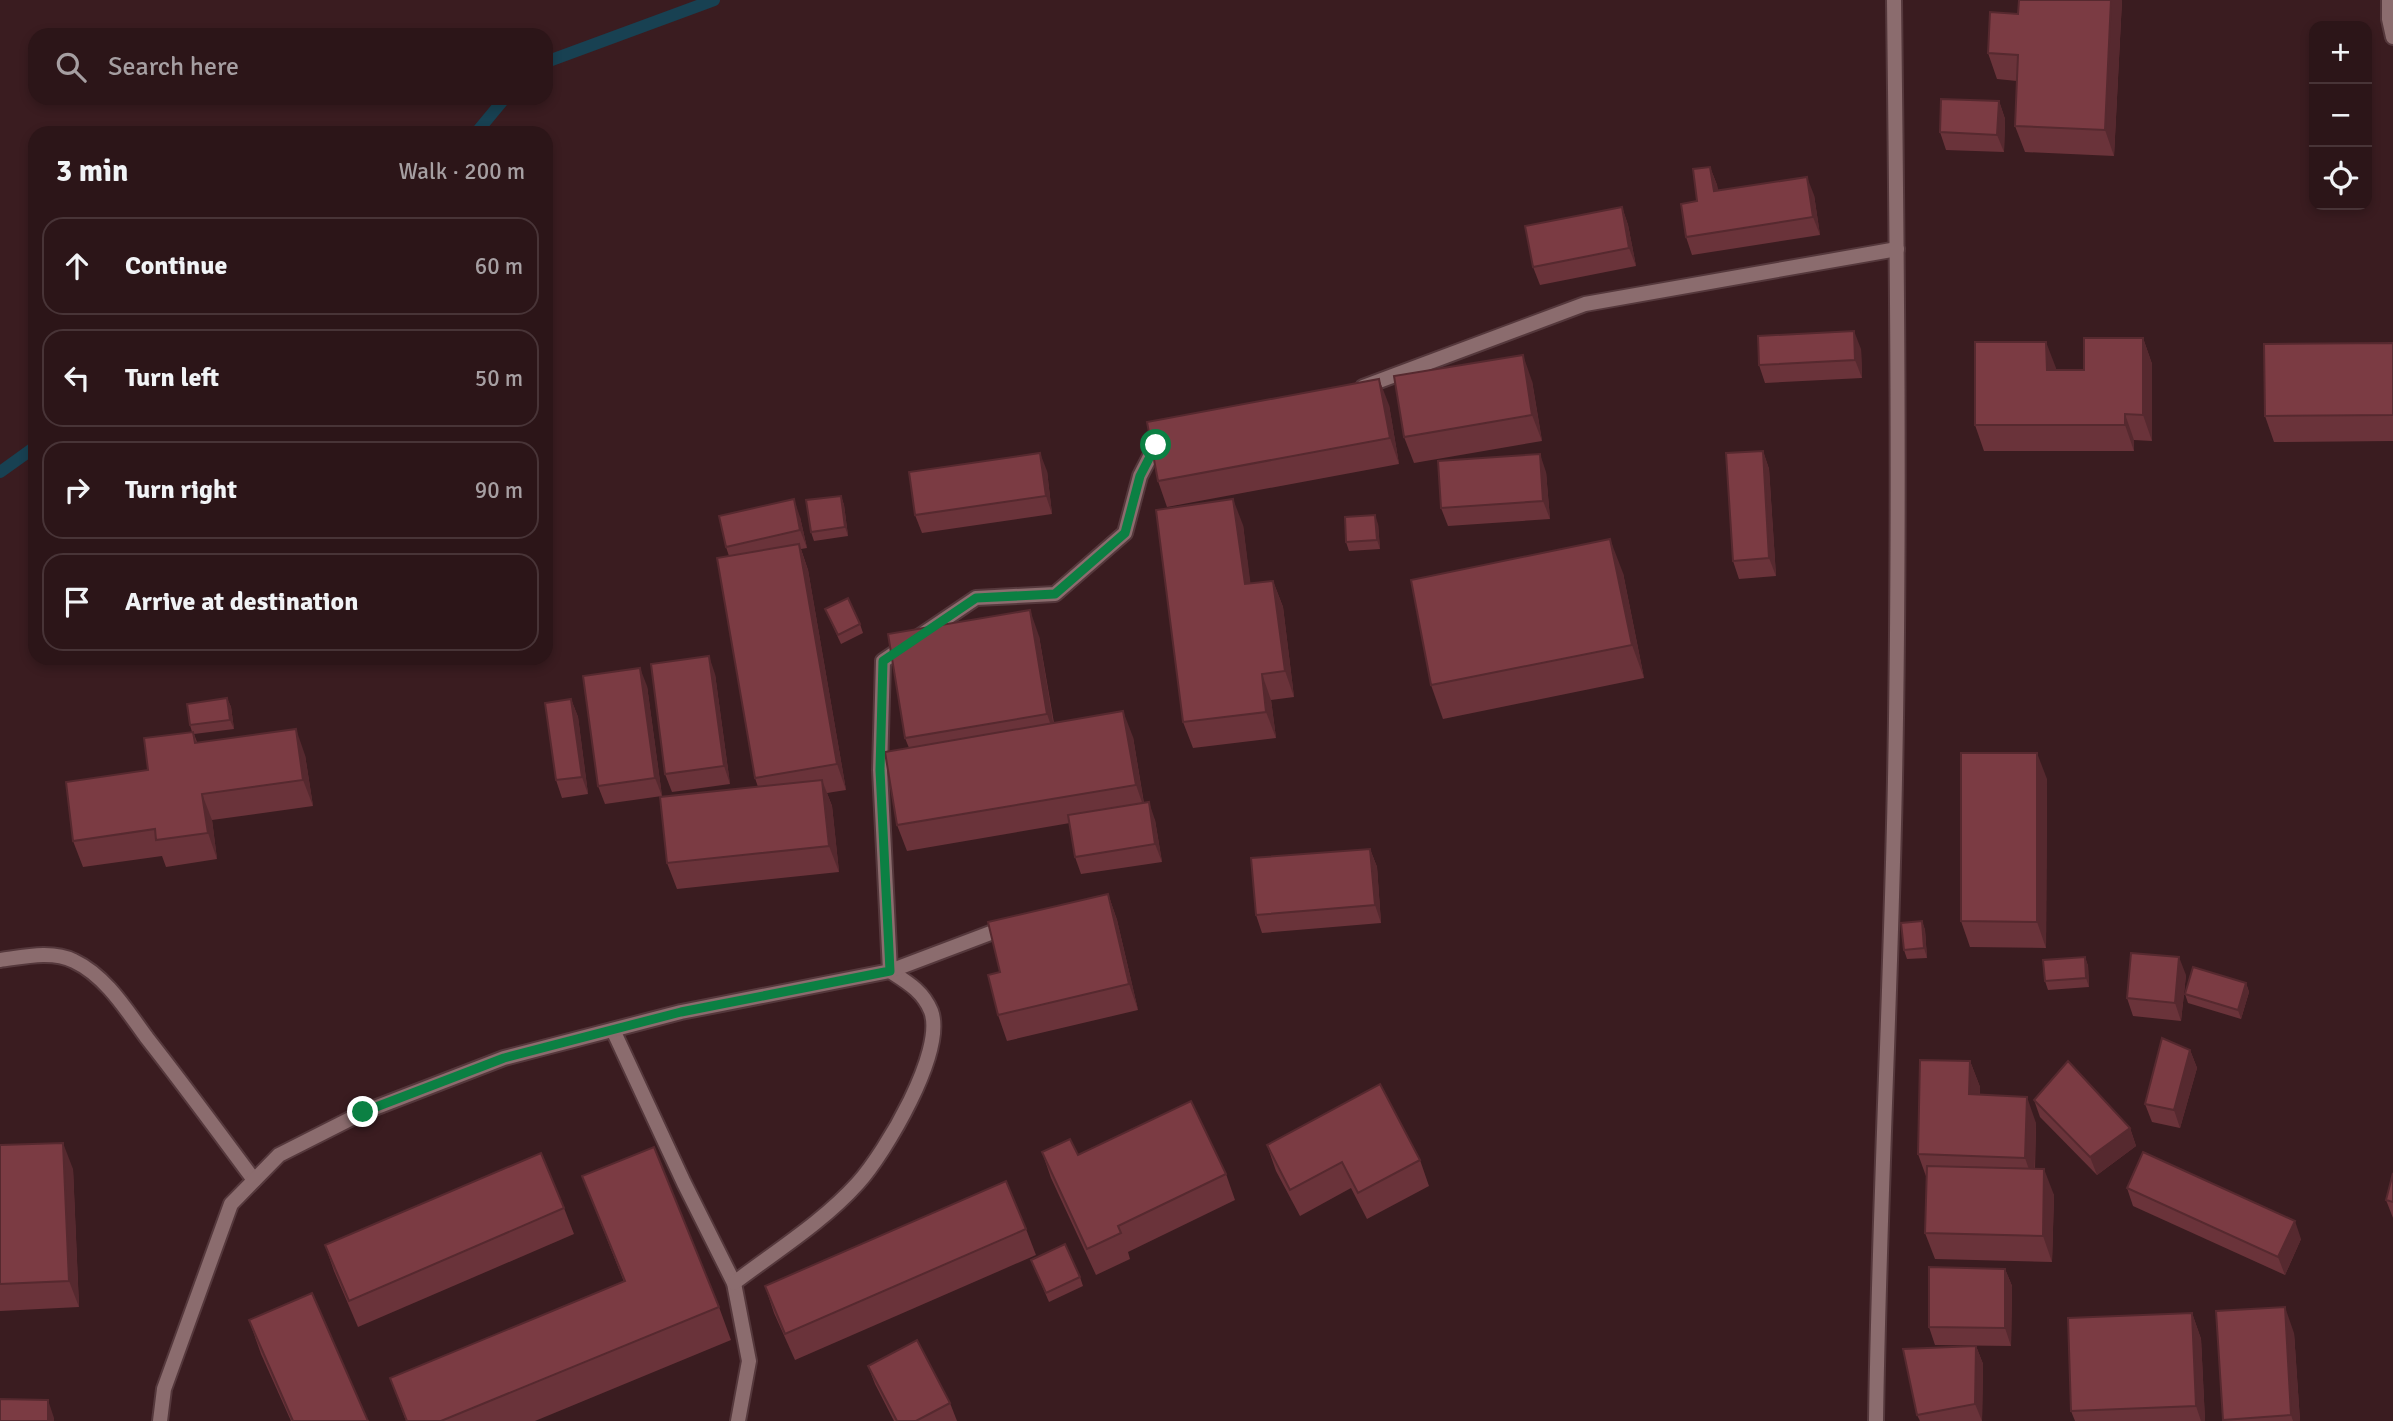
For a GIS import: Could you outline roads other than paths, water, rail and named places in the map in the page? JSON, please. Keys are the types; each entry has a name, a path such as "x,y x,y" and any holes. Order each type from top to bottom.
{"street":[{"path":"1876,1421 1879,1240 1895,779 1894,0"},
{"path":"2389,0 2393,37"},
{"path":"1349,392 1585,304 1896,250"},
{"path":"890,971 880,770 883,661 976,598 1055,594 1125,533 1140,476 1156,445 1181,437"},
{"path":"160,1421 164,1389 232,1204 279,1155 363,1112 504,1058 681,1012 890,971 1027,919"},
{"path":"0,960 39,956 62,957 73,960 96,975 254,1180"},
{"path":"734,1283 811,1226 858,1184 879,1157 914,1093 931,1045 931,1013 917,988 890,971"},
{"path":"612,1030 734,1283 749,1361 738,1421"}],"waterway":[{"path":"553,59 714,0"},
{"path":"482,126 499,105"},
{"path":"0,472 28,452"}]}
